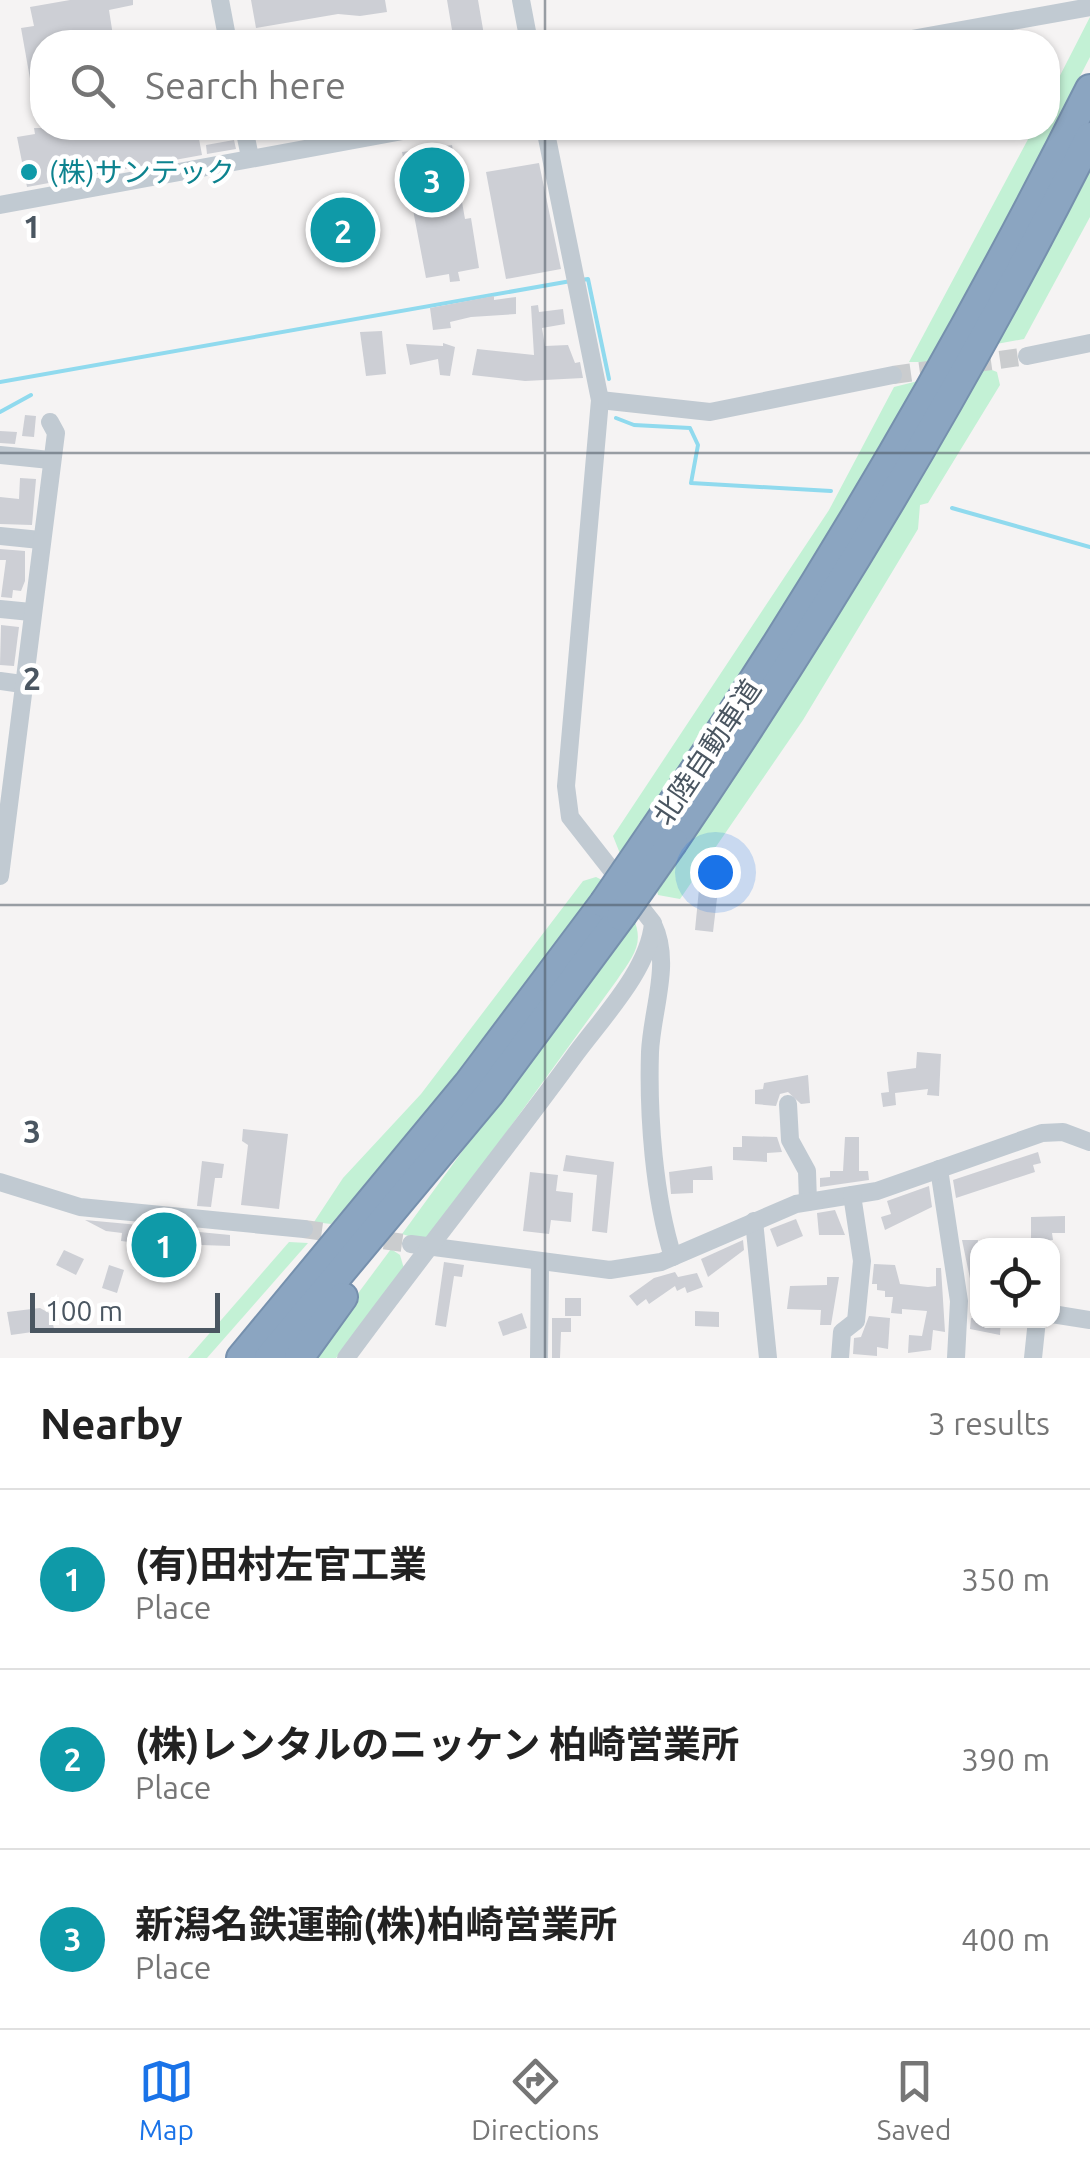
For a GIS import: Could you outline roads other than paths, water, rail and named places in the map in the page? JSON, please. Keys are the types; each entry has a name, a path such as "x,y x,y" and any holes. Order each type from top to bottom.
{"highway":[{"name":"北陸自動車道","path":"664,836 914,422 1090,90"},
{"name":"北陸自動車道","path":"269,1358 490,1092 870,537 1003,307 1090,138"},
{"name":"北陸自動車道","path":"240,1358 612,910"},
{"path":"299,1358 490,1092"},
{"path":"230,1358 394,1176"}],"street":[{"path":"220,0 226,30"},
{"path":"522,0 527,30"},
{"path":"962,30 1090,7"},
{"path":"246,140 250,157"},
{"path":"0,205 349,140"},
{"path":"546,140 600,400 566,786 570,817 653,923 664,945 650,1052 660,1214 674,1257"},
{"path":"1027,356 1090,342"},
{"path":"600,400 710,412 893,376"},
{"path":"0,876 6,760 22,684 56,434 50,422"},
{"path":"0,455 50,460"},
{"path":"0,536 40,540"},
{"path":"0,608 31,612"},
{"path":"0,681 22,684"},
{"path":"346,1358 432,1249 617,997 652,942 653,923"},
{"path":"788,1104 790,1140 807,1170 808,1202"},
{"path":"411,1244 610,1270 674,1257 808,1202 852,1195 1042,1133 1063,1132 1090,1142"},
{"path":"939,1169 968,1302 956,1358"},
{"path":"0,1182 80,1206 304,1228"},
{"path":"840,1358 842,1332 856,1321 862,1261 852,1195"},
{"path":"754,1221 768,1358"},
{"path":"538,1358 540,1262"},
{"path":"1060,1315 1090,1320"},
{"path":"1033,1358 1036,1328"}],"waterway":[{"path":"581,280 588,279 609,379"},
{"path":"0,382 571,281"},
{"path":"0,412 31,395"},
{"path":"616,418 634,425 690,428 698,445 691,483 831,491"},
{"path":"952,508 1090,547"}],"tunnel":[{"path":"893,375 1027,356"},
{"path":"304,1229 411,1244"}],"place":[{"name":"(株)サンテック","path":"29,172"},
{"name":"新潟名鉄運輸(株)柏崎営業所","path":"432,180"},
{"name":"(株)レンタルのニッケン 柏崎営業所","path":"343,230"},
{"name":"(有)田村左官工業","path":"164,1245"}]}
